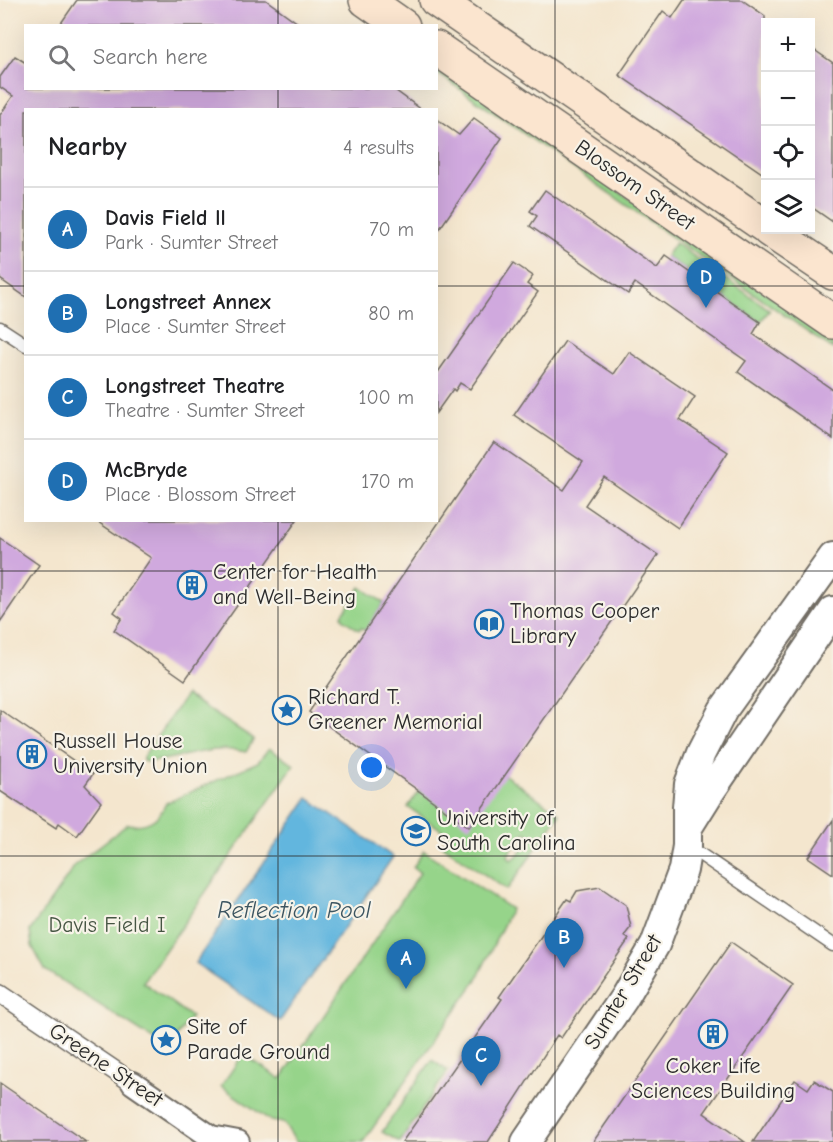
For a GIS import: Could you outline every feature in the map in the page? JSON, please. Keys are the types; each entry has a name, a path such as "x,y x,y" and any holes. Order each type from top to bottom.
{"main road":[{"path":"366,0 400,24"},
{"name":"Blossom Street","path":"436,0 761,224"},
{"name":"Blossom Street","path":"438,49 833,322"},
{"path":"775,234 833,273"}],"street":[{"name":"Sumter Street","path":"526,1142 624,998 655,945 682,870 688,837 689,784 701,753 723,710 833,557"},
{"name":"Sumter Street","path":"688,837 713,787 833,611"},
{"name":"Greene Street","path":"0,993 213,1139 238,1142"}],"lane":[{"path":"0,328 24,344"},
{"path":"688,837 833,945"}],"green space":[{"path":"438,65 488,100 486,103 489,105 491,103 833,339 833,349 438,74"},
{"path":"675,243 770,310 760,322 666,256"},
{"path":"361,587 384,603 366,630 361,628 359,630 343,619 342,615"},
{"path":"186,695 254,739 246,752 212,750 151,762 143,761 143,757"},
{"name":"Davis Field I","path":"269,748 294,765 143,982 191,1017 168,1049 45,970 32,946 30,931 76,864 128,824 135,825 151,821 160,814 166,803 258,762"},
{"path":"505,775 560,814 507,890 442,845 449,835 408,807 419,791","holes":["524,833 528,833 532,839 511,860 509,853"]},
{"path":"424,851 511,909 476,981 363,1142 296,1142 284,1123 271,1121 221,1086 243,1054 281,1079 420,873 413,867"},
{"path":"432,1060 448,1071 400,1142 382,1132"}],"water":[{"name":"Reflection Pool","path":"308,798 393,857 280,1021 195,963"}],"building":[{"path":"77,0 266,0 299,24 60,24"},
{"path":"684,0 742,0 765,16 761,18 761,172 619,75 663,11 672,18"},
{"path":"815,50 833,63 833,222 815,209"},
{"path":"15,56 24,62 24,90 395,90 419,108 24,108 24,296 0,279 0,115 13,96 0,87 0,77"},
{"path":"474,118 502,138 438,231 438,120 459,135"},
{"path":"545,190 657,268 666,256 760,322 753,334 833,390 833,439 738,372 746,361 635,283 628,294 530,226 537,216 530,211"},
{"path":"514,263 533,276 527,284 538,292 470,389 460,383 438,410 438,372"},
{"path":"565,341 614,374 629,352 695,397 680,420 728,452 678,528 604,477 585,505 658,555 469,827 309,712 494,442 564,490 583,462 514,415"},
{"name":"Center for Health and Well-Being","path":"98,522 296,522 185,680 114,630 122,618 114,612 151,558"},
{"path":"0,538 39,565 0,622"},
{"name":"Russell House University Union","path":"0,710 93,774 85,785 101,802 77,836 59,823 56,828 0,791"},
{"path":"833,820 833,874 808,857"},
{"path":"600,887 626,905 631,927 624,936 629,939 561,1038 557,1035 488,1142 402,1142 502,999 499,997 567,899 571,901 577,891"},
{"name":"Coker Life Sciences Building","path":"731,942 793,985 704,1113 745,1142 593,1142"},
{"path":"795,1080 808,1089 814,1080 833,1092 833,1142 753,1142"},
{"path":"0,1083 86,1142 0,1142"}],"place":[{"name":"McBryde","path":"706,308"},
{"name":"Center for Health and Well-Being","path":"192,585"},
{"name":"Thomas Cooper Library","path":"489,624"},
{"name":"Richard T. Greener Memorial","path":"287,710"},
{"name":"Russell House University Union","path":"32,754"},
{"name":"University of South Carolina","path":"416,831"},
{"name":"Longstreet Annex","path":"564,968"},
{"name":"Davis Field ll","path":"406,989"},
{"name":"Coker Life Sciences Building","path":"713,1034"},
{"name":"Site of Parade Ground","path":"166,1040"},
{"name":"Longstreet Theatre","path":"481,1086"}]}
